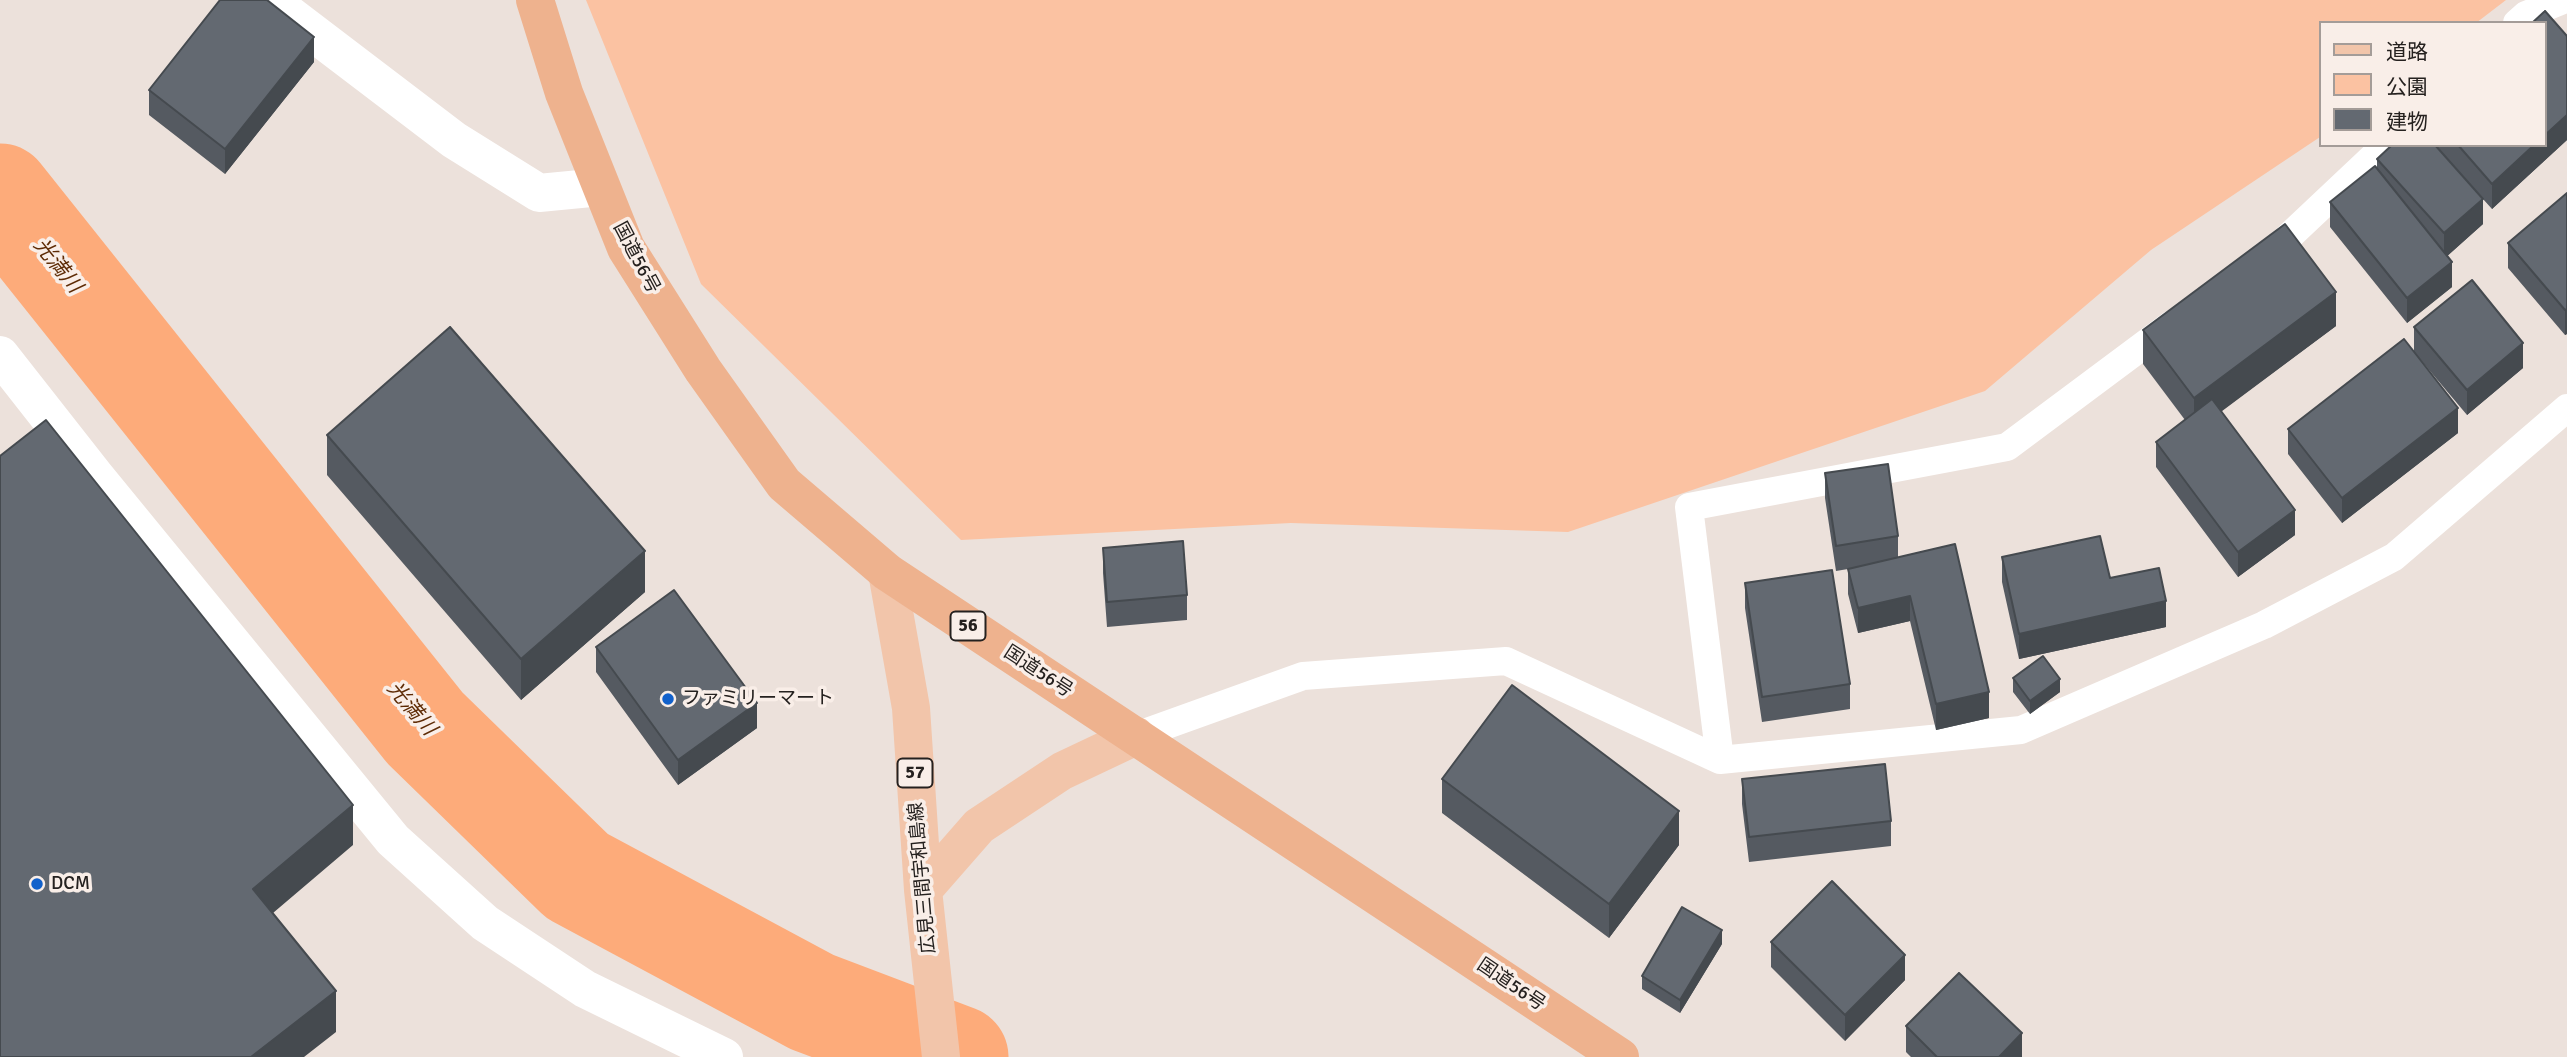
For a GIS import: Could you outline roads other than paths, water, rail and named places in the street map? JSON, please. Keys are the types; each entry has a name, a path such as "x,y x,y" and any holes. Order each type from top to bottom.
{"highway":[{"name":"国道56号","path":"535,0 564,93 626,248 703,370 784,484 887,572 1620,1057"}],"main road":[{"name":"広見三間宇和島線","path":"887,572 911,708 923,890 941,1057"},
{"path":"923,890 979,826 1062,771 1136,736"}],"street":[{"path":"270,0 454,140 539,193 601,187"},
{"path":"0,355 95,476 393,840 485,923 585,989 724,1057"}],"lane":[{"path":"2519,21 2526,15 2563,0"},
{"path":"2238,275 2282,243 2384,147"},
{"path":"1720,760 1689,507 2007,447 2194,308"},
{"path":"1136,736 1303,676 1506,661 1720,760 2021,730 2264,625 2394,557 2567,408"}],"waterway":[{"name":"光満川","path":"0,195 425,728 577,876 812,1002 957,1057"}],"place":[{"name":"ファミリーマート","path":"668,699"},
{"name":"DCM","path":"37,884"}]}
